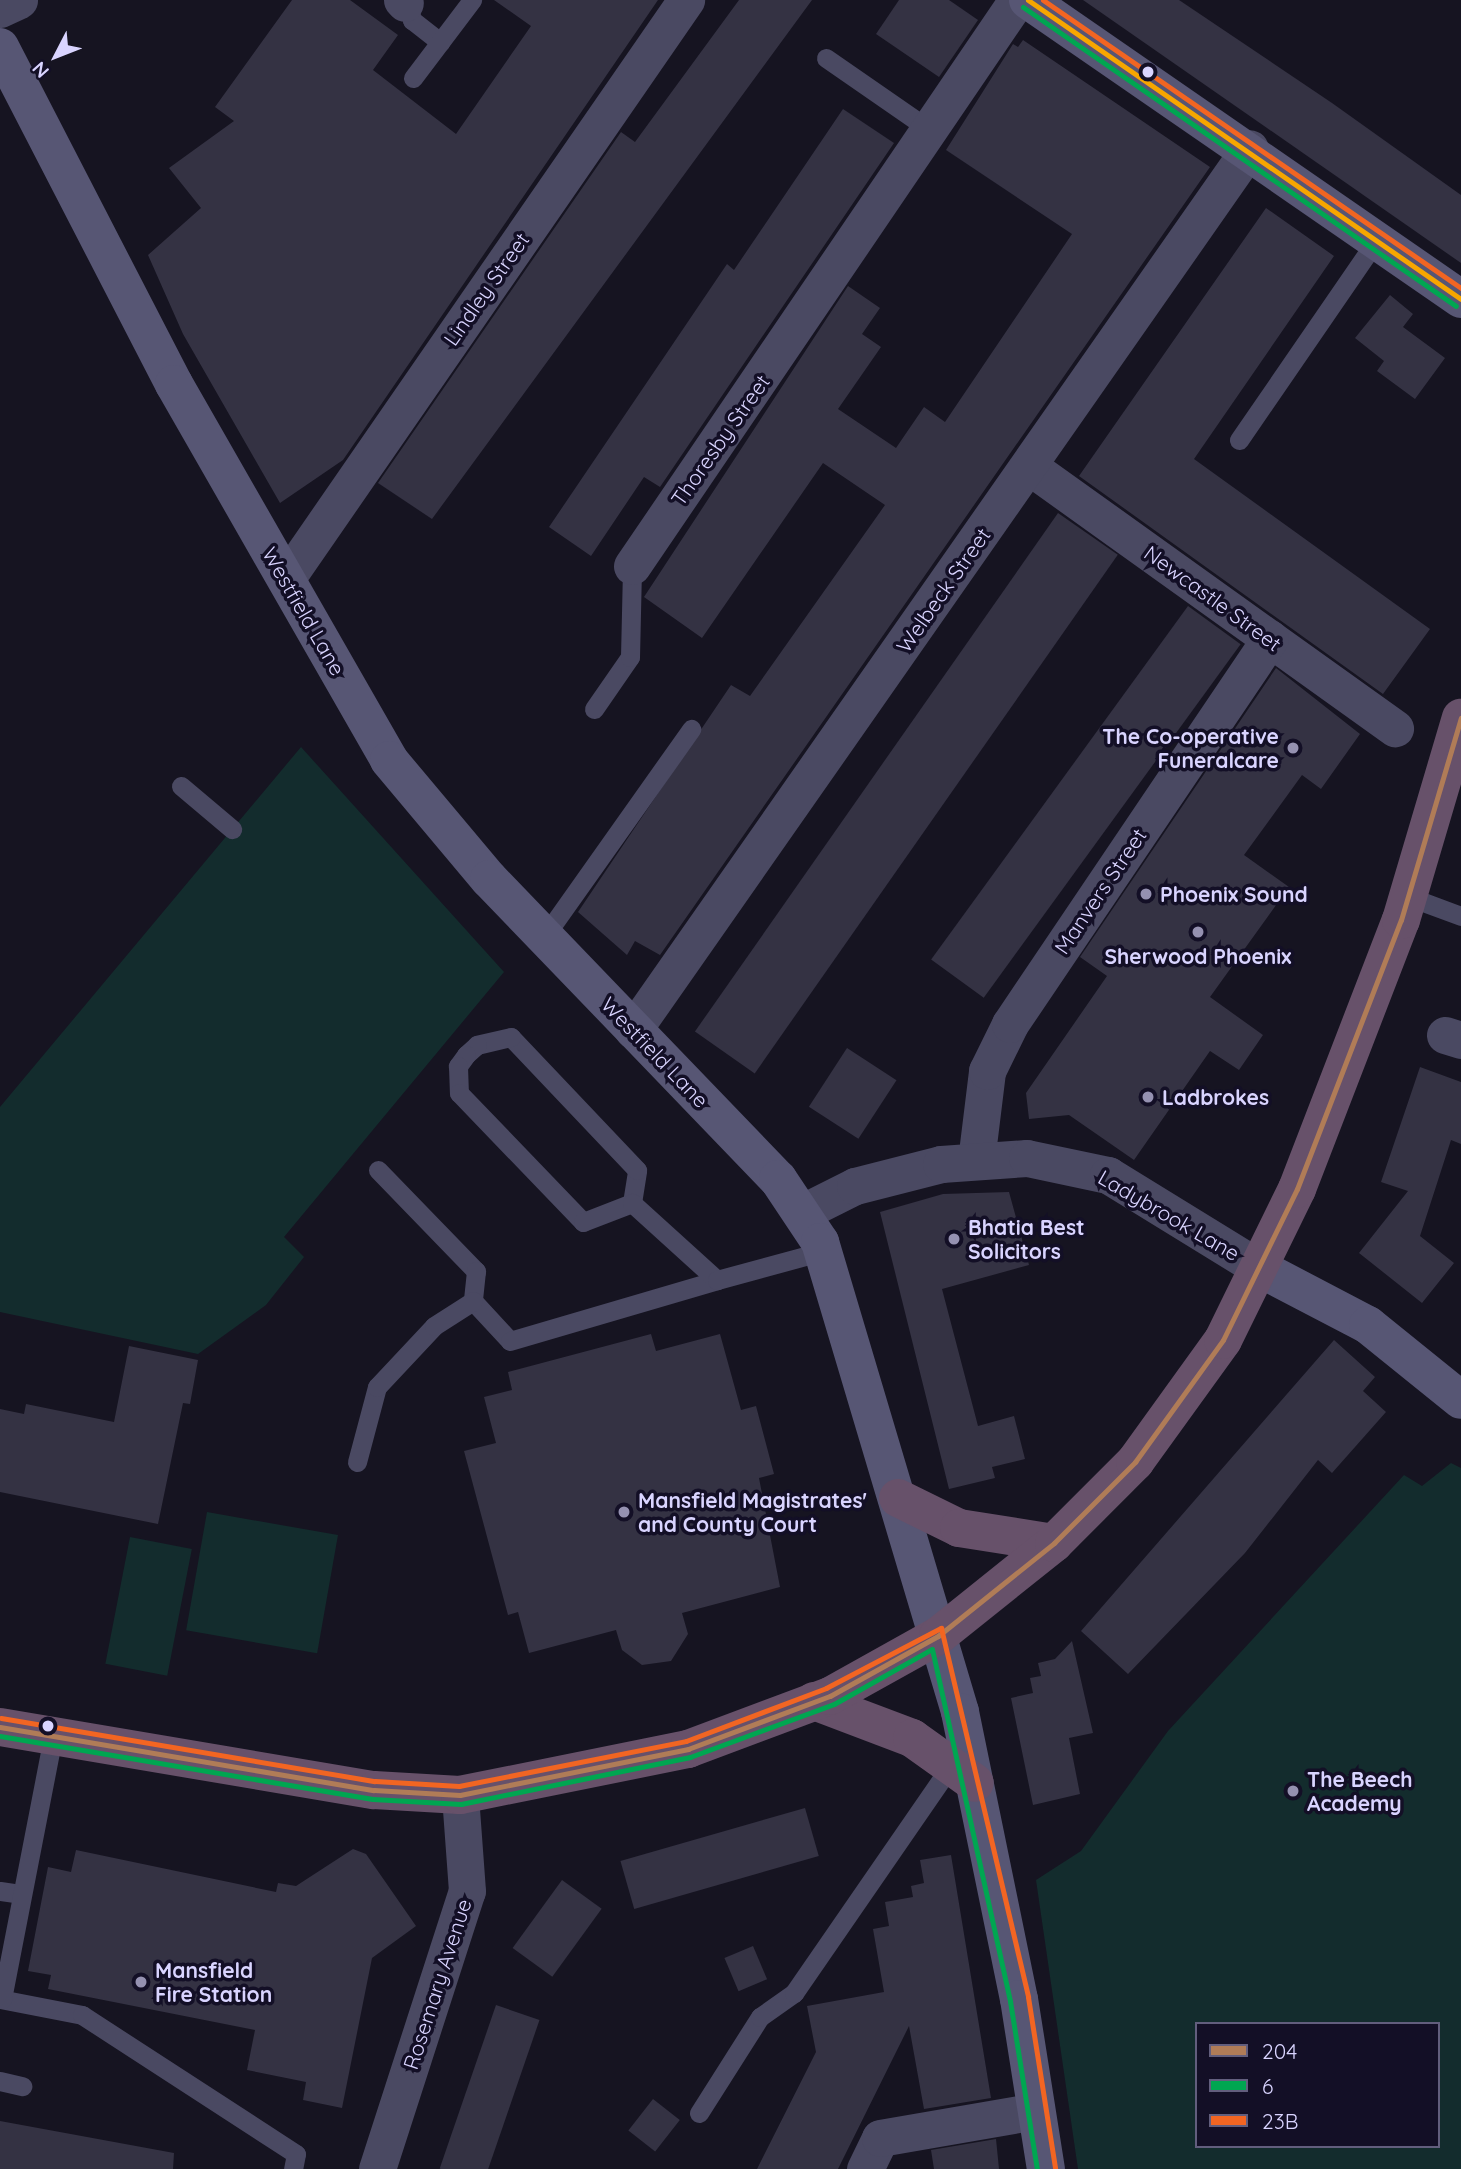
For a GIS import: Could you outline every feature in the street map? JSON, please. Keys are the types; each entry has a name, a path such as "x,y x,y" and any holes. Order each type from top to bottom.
{"highway":[{"path":"0,1727 374,1790 460,1795 688,1749 814,1701 938,1636 1054,1543 1164,1424 1223,1340 1297,1189 1408,896 1461,718"},
{"path":"898,1498 959,1528 1054,1543"},
{"path":"814,1701 912,1738 964,1773"}],"street":[{"path":"0,9 19,0"},
{"name":"Lindley Street","path":"286,579 686,0"},
{"name":"Thoresby Street","path":"632,566 933,132 1017,0"},
{"path":"1028,0 1250,148 1461,299"},
{"name":"Westfield Lane","path":"0,47 174,384 389,760 544,937 803,1212 824,1251 938,1636 1046,2169"},
{"name":"Welbeck Street","path":"633,1030 1030,467 1250,148"},
{"name":"Newcastle Street","path":"1030,467 1395,728"},
{"name":"Manvers Street","path":"976,1161 987,1071 1010,1024 1270,639"},
{"name":"Ladybrook Lane","path":"803,1212 855,1186 976,1161 1027,1158 1108,1175 1259,1268 1368,1325 1461,1400"},
{"name":"Rosemary Avenue","path":"377,2169 467,1891 460,1795"},
{"path":"866,2169 880,2138 1036,2111"}],"lane":[{"path":"413,78 472,0"},
{"path":"405,1 412,20 440,42"},
{"path":"825,58 933,132"},
{"path":"1239,440 1377,239"},
{"path":"594,709 630,657 632,566"},
{"path":"544,937 691,729"},
{"path":"181,786 232,829"},
{"path":"1408,896 1461,916"},
{"path":"511,1037 637,1170 632,1203 583,1222 459,1093 458,1066 466,1055 477,1045 511,1037"},
{"path":"378,1170 476,1271 473,1301 510,1341 824,1251"},
{"path":"632,1203 717,1280"},
{"path":"356,1462 377,1387 434,1326 473,1301"},
{"path":"53,1737 1,1999 82,2015 296,2154 293,2169"},
{"path":"699,2113 760,2017 794,1993 964,1773"},
{"path":"0,1891 22,1894"},
{"path":"0,2081 22,2086"}],"green space":[{"path":"301,747 504,972 284,1237 304,1257 266,1305 198,1354 0,1312 0,1107"},
{"name":"The Beech Academy","path":"1451,1463 1461,1468 1461,2169 1078,2169 1036,1880 1081,1851 1168,1731 1404,1475 1422,1486"},
{"path":"207,1512 338,1535 317,1653 186,1630"},
{"path":"130,1537 192,1549 167,1676 105,1664"}],"building":[{"path":"292,0 350,0 398,35 373,70 456,134 531,26 494,0 658,0 343,460 280,503 183,334 148,255 201,208 169,168 234,121 215,107"},
{"path":"739,0 812,0 432,519 378,483 621,132 635,142"},
{"path":"899,0 949,0 978,20 939,77 876,34"},
{"path":"1083,0 1179,0 1332,103 1461,195 1461,263"},
{"path":"1023,40 1210,167 660,955 635,941 627,955 578,912 731,685 750,696 885,505 823,463 702,638 644,597 848,286 880,308 862,334 881,347 838,409 896,448 924,407 945,422 1072,234 946,150 1013,44 1018,47"},
{"path":"843,109 894,143 660,487 644,477 591,556 549,527 727,264 734,270"},
{"path":"1266,208 1334,256 1194,459 1430,629 1383,694 1079,476"},
{"path":"1390,295 1413,314 1403,327 1445,358 1415,399 1377,371 1384,361 1355,338"},
{"path":"1058,513 1118,555 755,1073 695,1032"},
{"path":"1188,606 1241,644 984,998 931,960"},
{"path":"1276,668 1360,734 1321,789 1302,775 1244,855 1289,887 1210,997 1263,1035 1239,1070 1210,1051 1134,1160 1069,1115 1029,1119 1026,1093 1107,976 1080,957"},
{"path":"847,1048 896,1080 858,1139 809,1107"},
{"path":"1420,1067 1461,1082 1461,1144 1451,1140 1420,1236 1454,1263 1422,1303 1359,1253 1408,1191 1381,1182"},
{"path":"1009,1192 1029,1265 942,1289 978,1426 1014,1416 1025,1459 992,1467 995,1478 949,1489 880,1212 943,1194"},
{"name":"Mansfield Magistrates' and County Court","path":"651,1334 656,1351 720,1334 741,1410 756,1406 774,1474 759,1478 780,1587 682,1613 688,1634 671,1661 642,1665 622,1650 616,1630 529,1653 518,1612 508,1615 464,1451 496,1443 484,1397 512,1390 508,1372"},
{"path":"1334,1340 1375,1377 1363,1391 1386,1412 1332,1473 1318,1460 1245,1553 1128,1674 1081,1631"},
{"path":"129,1346 198,1360 190,1404 183,1403 158,1524 0,1492 0,1409 24,1414 26,1404 114,1422"},
{"path":"1072,1641 1093,1733 1069,1738 1080,1794 1033,1805 1011,1698 1033,1693 1030,1678 1041,1676 1038,1663 1055,1659"},
{"path":"805,1808 819,1856 634,1909 620,1861"},
{"name":"Mansfield Fire Station","path":"353,1849 366,1854 416,1926 372,1958 342,2108 303,2100 306,2082 247,2070 255,2030 48,1989 51,1975 28,1971 48,1867 71,1872 76,1850 276,1892 278,1883 296,1886"},
{"path":"951,1855 991,2098 924,2109 909,2026 838,2169 757,2169 816,2052 807,2006 884,1992 873,1929 889,1926 885,1902 913,1897 911,1886 924,1883 920,1860"},
{"path":"562,1880 602,1909 552,1977 513,1948"},
{"path":"753,1946 767,1979 739,1991 724,1958"},
{"path":"496,2005 539,2020 488,2169 440,2169"},
{"path":"653,2099 680,2120 655,2151 628,2131"},
{"path":"0,2121 174,2153 173,2169 0,2169"},
{"path":"996,2139 999,2169 934,2169 931,2150"}],"transit line":[{"path":"1028,0 1461,299"},
{"name":"23B","path":"1043,0 1461,288"},
{"name":"6","path":"1023,7 1456,306"},
{"name":"204","path":"0,1727 374,1790 460,1795 688,1749 830,1696 938,1636 1054,1543 1135,1462 1223,1340 1297,1189 1401,920 1461,718"},
{"name":"23B","path":"1,1718 375,1781 459,1786 686,1741 826,1688 941,1628 1028,1997 1055,2168"},
{"name":"6","path":"0,1736 373,1799 461,1804 690,1757 834,1704 932,1649 1010,2001 1037,2169"}],"place":[{"name":"The Co-operative Funeralcare","path":"1293,748"},
{"name":"Phoenix Sound","path":"1146,894"},
{"name":"Sherwood Phoenix","path":"1198,932"},
{"name":"Ladbrokes","path":"1148,1097"},
{"name":"Bhatia Best Solicitors","path":"954,1239"},
{"name":"Mansfield Magistrates' and County Court","path":"624,1512"},
{"name":"The Beech Academy","path":"1293,1791"},
{"name":"Mansfield Fire Station","path":"141,1982"}]}
